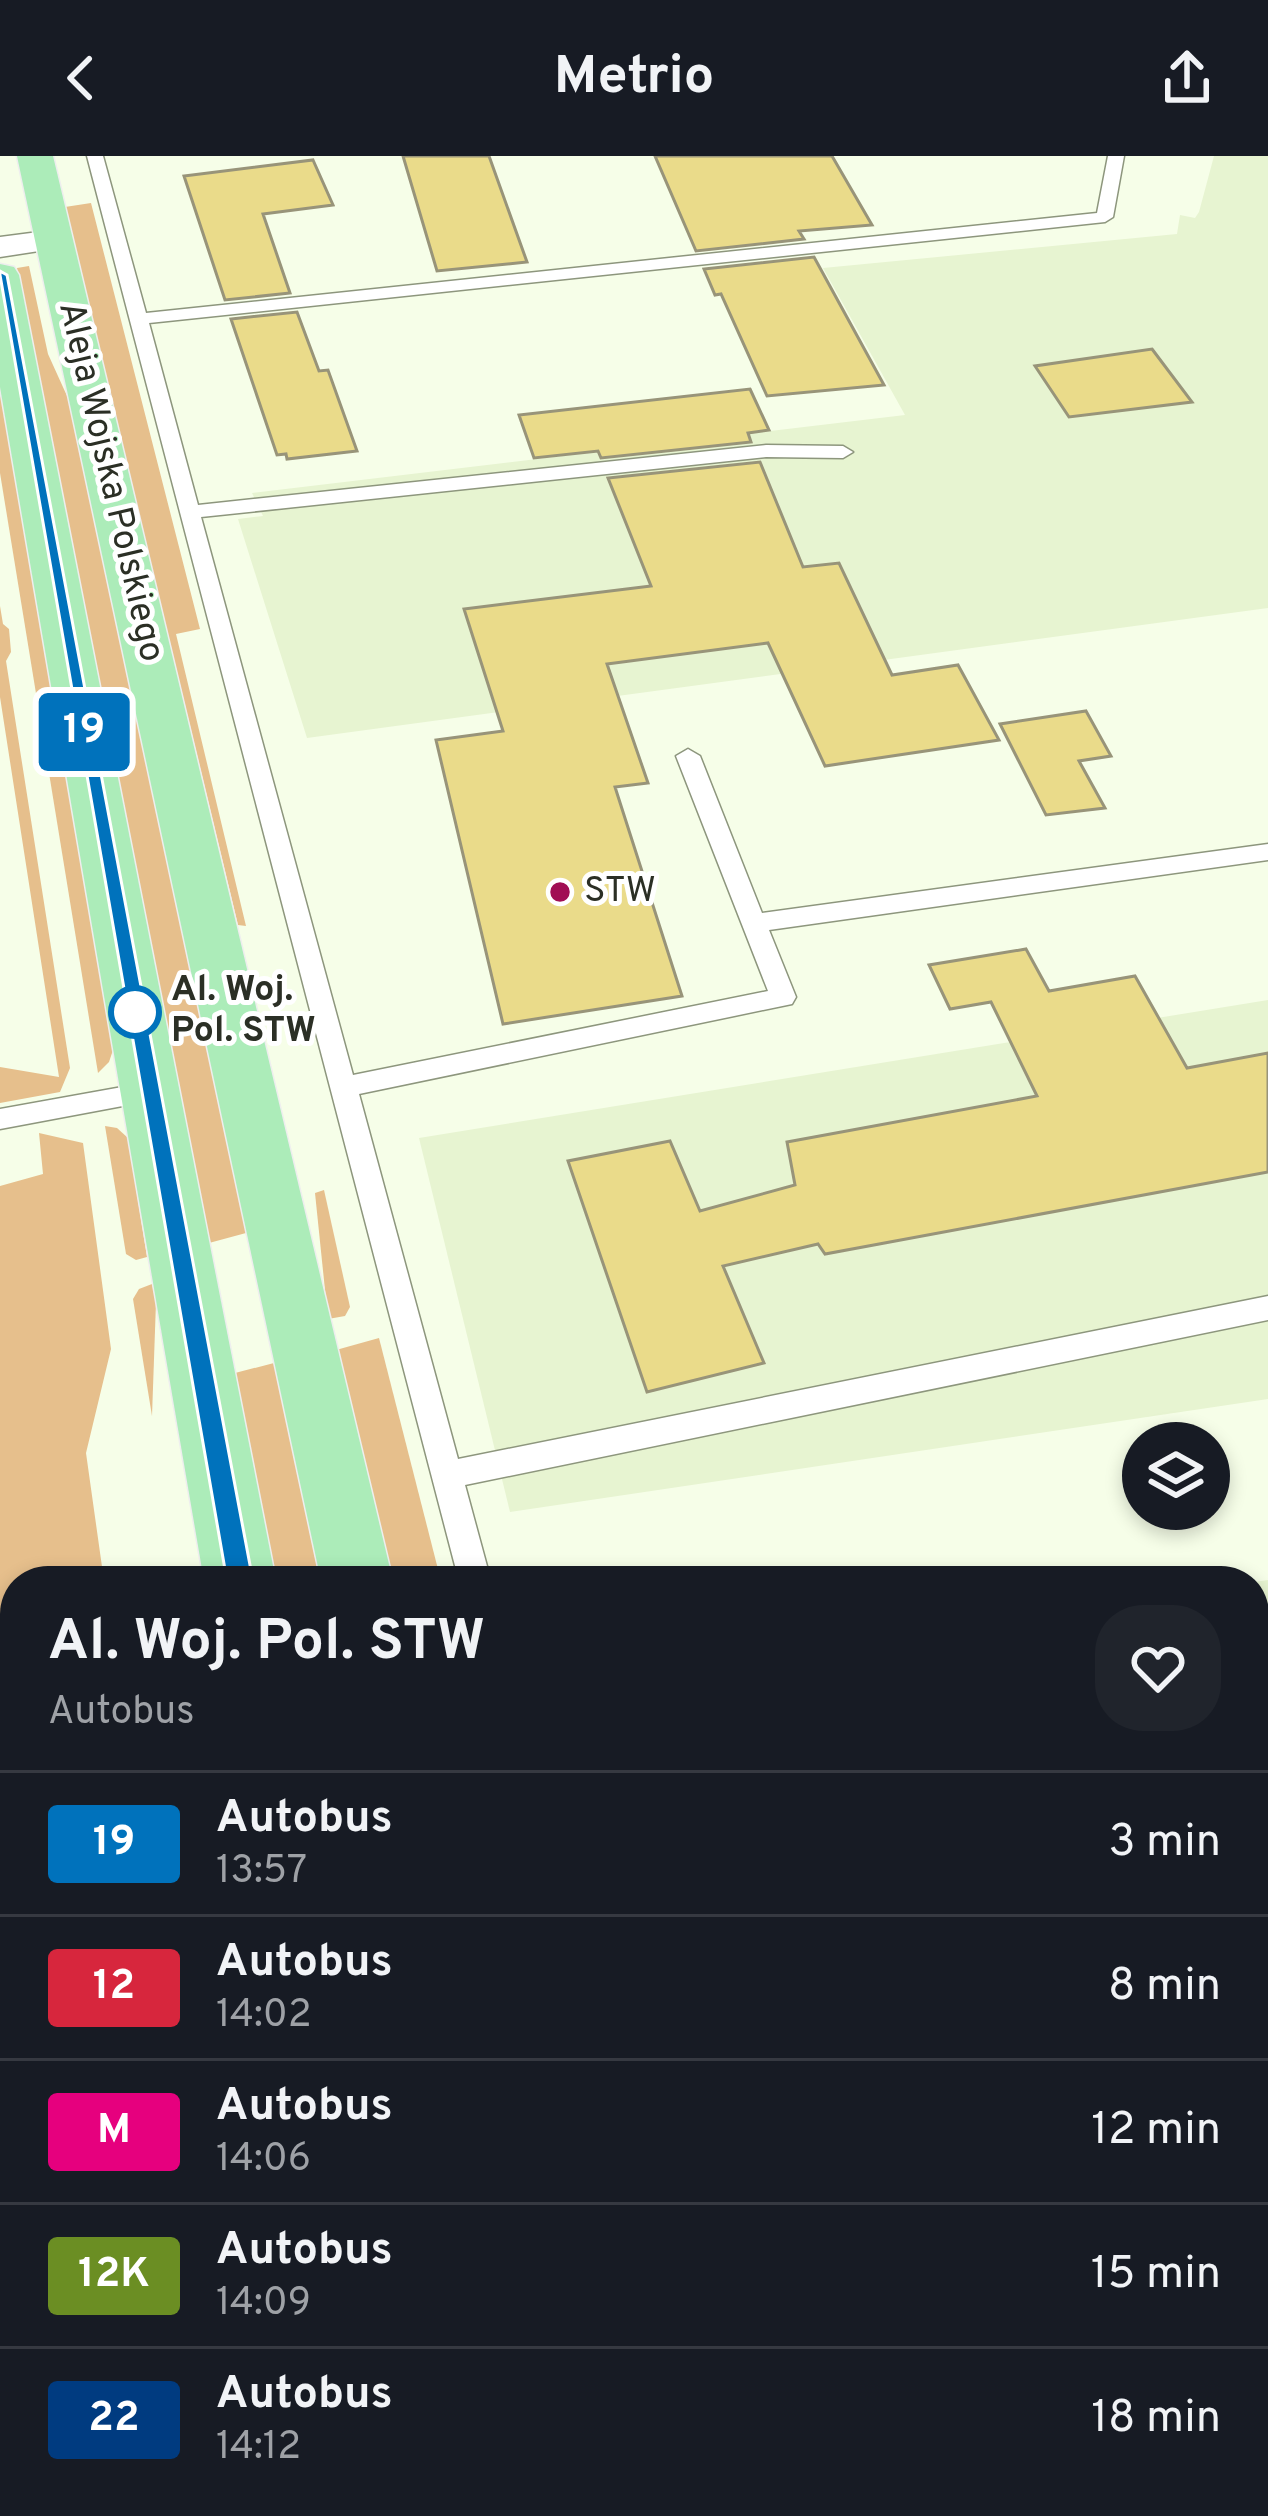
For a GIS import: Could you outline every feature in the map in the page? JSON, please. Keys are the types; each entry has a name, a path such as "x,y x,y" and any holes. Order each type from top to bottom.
{"main road":[{"name":"Aleja Wojska Polskiego","path":"35,156 27,243 353,1566"},
{"name":"Aleja Wojska Polskiego","path":"0,275 237,1566"}],"lane":[{"path":"94,156 471,1566"},
{"path":"138,319 1105,217 1116,156"},
{"path":"189,512 766,451 842,452"},
{"path":"342,1087 783,997 688,756"},
{"path":"754,923 1268,853"},
{"path":"0,1119 150,1092"},
{"path":"447,1475 1268,1308"}],"shaded area":[{"path":"1214,156 1268,156 1268,608 307,738 238,519 263,516 252,493 905,415 823,268 1177,234 1180,215 1195,218 1199,212"},
{"path":"91,203 200,629 176,634 246,926 238,925 65,207"},
{"path":"29,266 48,354 72,407 246,1233 209,1243 17,268"},
{"path":"0,390 114,1047 109,1062 98,1073 0,473"},
{"path":"0,606 3,624 9,629 11,652 6,661 70,1068 60,1092 0,1103 0,1067 59,1077 0,697"},
{"path":"1268,1000 1268,1399 510,1512 419,1138"},
{"path":"105,1126 117,1128 128,1138 147,1257 136,1260 126,1254"},
{"path":"39,1133 83,1143 111,1349 86,1453 102,1566 0,1566 0,1186 43,1174"},
{"path":"324,1190 350,1307 345,1316 328,1319 315,1193"},
{"path":"152,1284 156,1302 152,1416 133,1299 139,1289"},
{"path":"379,1338 437,1566 387,1566 336,1350"},
{"path":"274,1363 317,1566 273,1566 235,1373"}],"building":[{"path":"403,156 489,156 527,262 437,271"},
{"path":"655,156 832,156 872,225 799,231 804,239 696,251"},
{"path":"313,160 333,205 263,214 290,293 225,300 184,176"},
{"path":"814,257 884,385 767,396 721,294 715,295 704,269"},
{"path":"297,312 319,371 328,370 357,451 287,459 286,454 277,455 231,319"},
{"path":"1152,349 1192,402 1069,417 1035,366"},
{"path":"750,389 769,430 748,433 751,442 601,458 598,451 534,458 519,415"},
{"path":"760,462 803,567 839,563 892,675 958,665 999,740 825,766 768,643 607,664 648,783 615,787 682,996 503,1024 436,740 503,731 464,609 651,586 608,478"},
{"path":"1086,711 1111,756 1079,761 1105,808 1046,815 1000,724"},
{"path":"1026,949 1049,991 1135,976 1187,1068 1268,1053 1268,1172 825,1254 818,1244 723,1266 764,1363 647,1392 568,1161 670,1141 700,1211 795,1185 787,1142 1037,1096 991,1002 950,1009 929,965"}],"bus line":[{"name":"19","path":"0,275 237,1566"}],"place":[{"name":"STW","path":"560,892"},
{"name":"Al. Woj. Pol. STW","path":"135,1012"}]}
